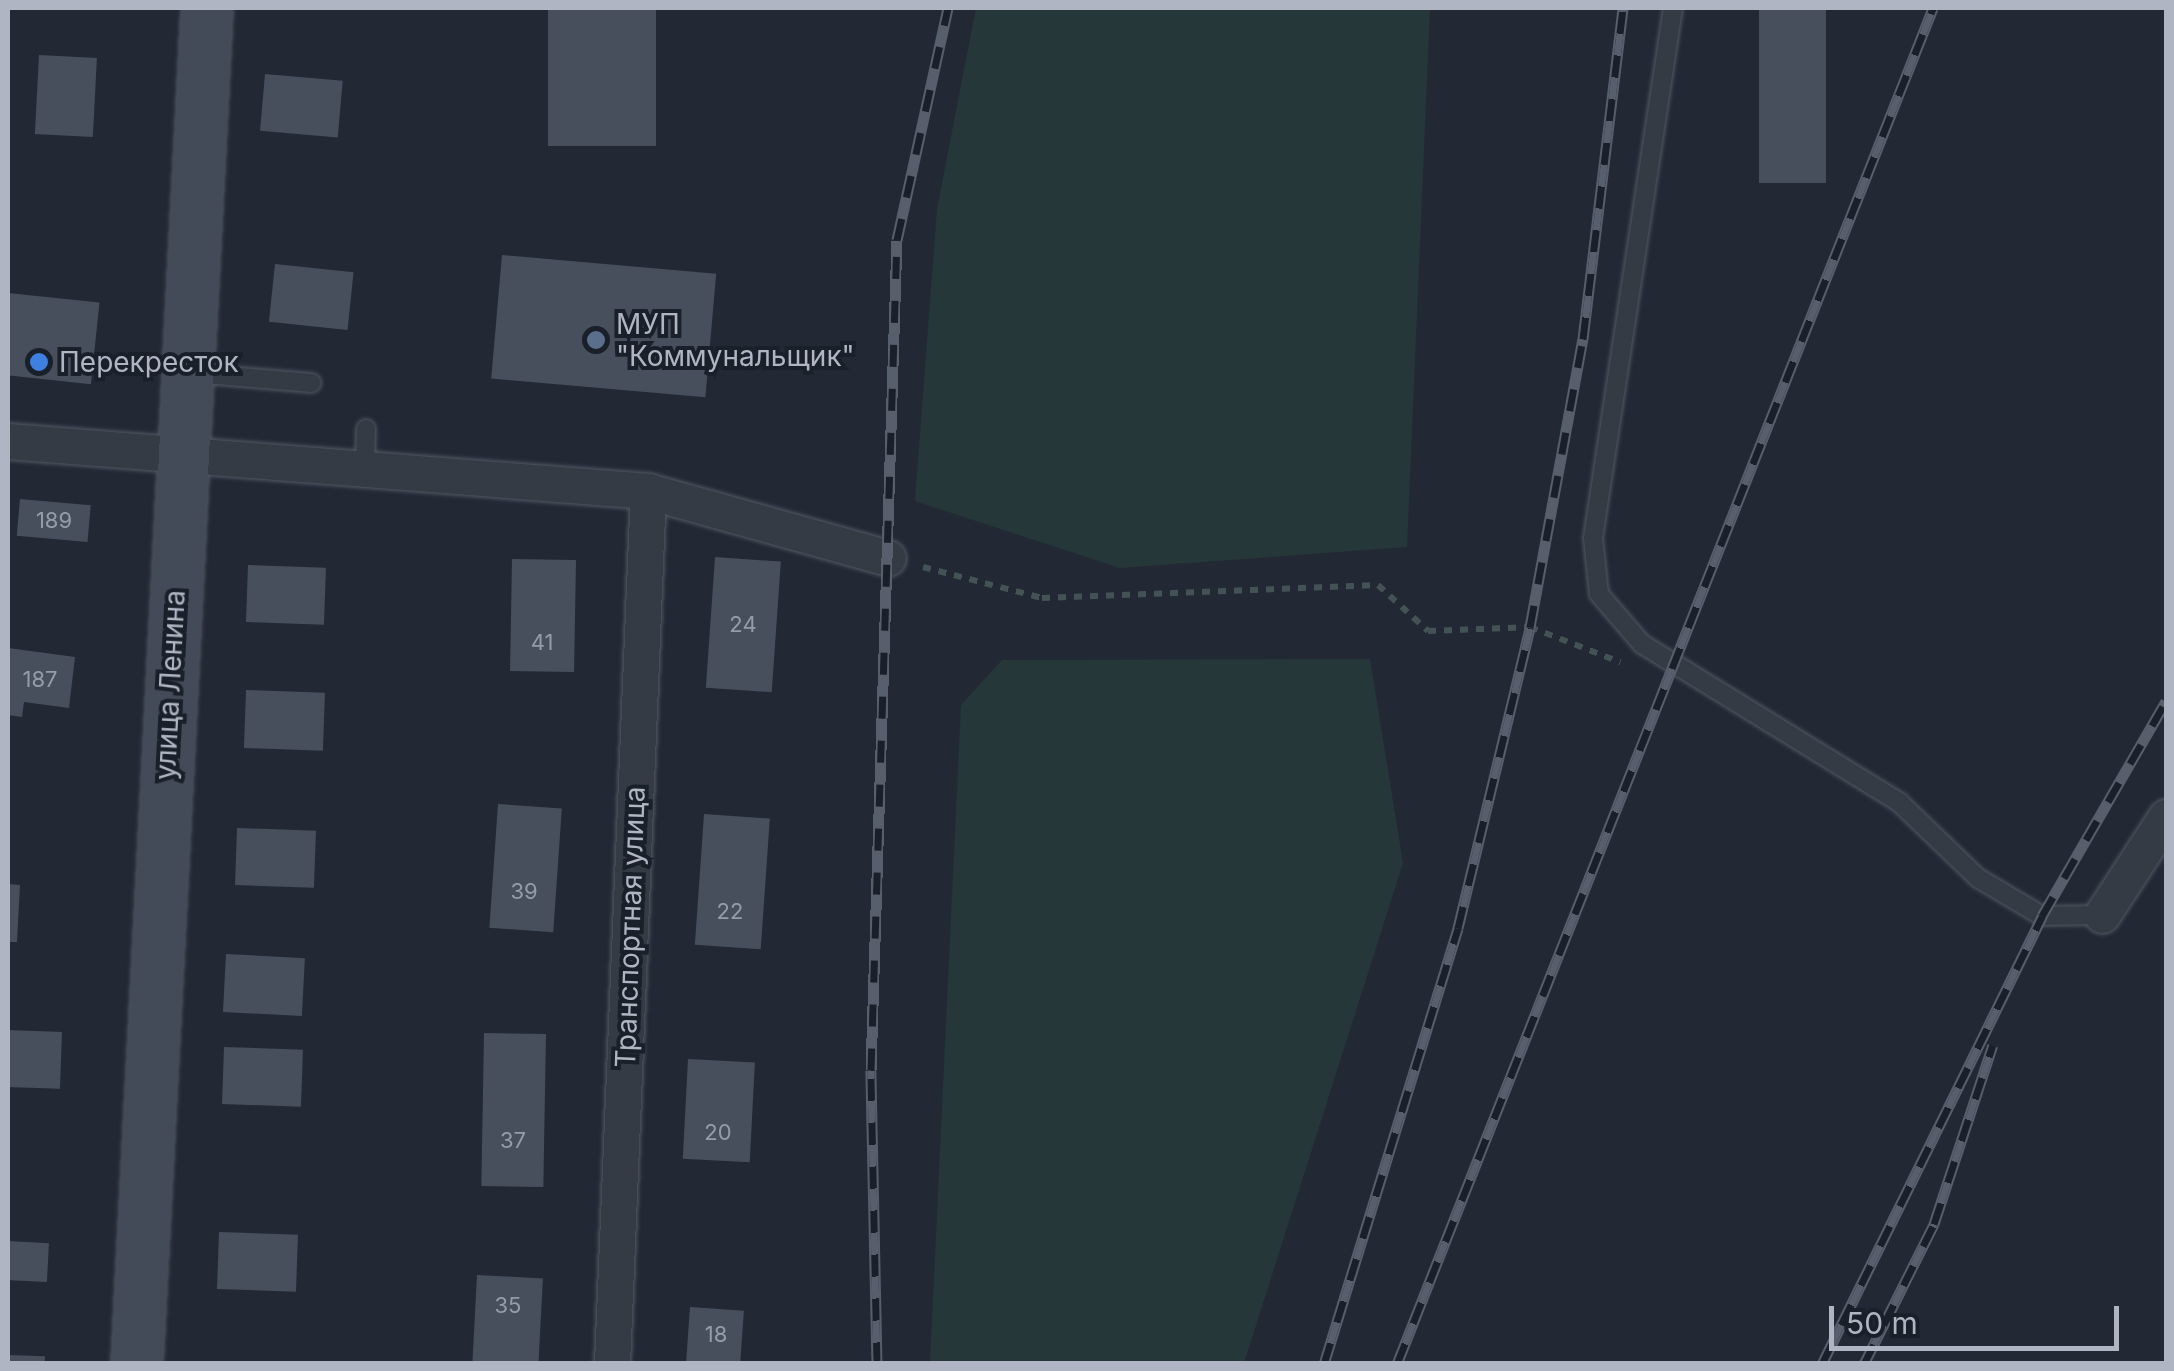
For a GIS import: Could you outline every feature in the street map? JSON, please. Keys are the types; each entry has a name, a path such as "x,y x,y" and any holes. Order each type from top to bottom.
{"main road":[{"name":"улица Ленина","path":"136,1364 207,8"}],"street":[{"path":"8,441 648,491 888,558"},
{"name":"Транспортная улица","path":"612,1364 648,491"},
{"path":"2102,915 2166,817"}],"lane":[{"path":"1673,8 1594,538 1598,594 1674,666 1900,803 1978,878 2042,916 2102,915"},
{"path":"186,373 312,382"},
{"path":"365,469 366,428"}],"path":[{"path":"888,558 1042,598 1378,585 1428,631 1530,627 1632,667 1674,666"}],"shaded area":[{"path":"976,8 1430,8 1407,547 1120,568 915,501 937,209"},
{"path":"1370,659 1403,863 1244,1363 930,1363 961,705 1002,660"}],"building":[{"path":"548,8 656,8 656,146 548,146"},
{"path":"1759,8 1826,8 1826,183 1759,183"},
{"path":"39,55 97,58 93,137 35,134"},
{"path":"265,74 343,81 338,138 260,131"},
{"path":"502,255 716,274 705,397 491,379"},
{"path":"275,264 354,272 348,330 269,322"},
{"path":"8,293 99,303 91,384 8,375"},
{"path":"20,499 91,505 88,542 17,536"},
{"path":"715,557 781,562 772,692 706,688"},
{"path":"512,559 576,560 574,672 510,671"},
{"path":"248,565 326,568 324,625 246,622"},
{"path":"8,648 75,657 69,708 24,702 22,717 8,715"},
{"path":"246,690 325,693 323,751 244,748"},
{"path":"498,804 562,808 553,932 489,928"},
{"path":"704,814 770,819 761,949 695,945"},
{"path":"237,828 316,831 314,888 235,885"},
{"path":"8,884 20,885 17,942 8,942"},
{"path":"226,954 305,958 302,1016 223,1012"},
{"path":"8,1030 62,1032 60,1089 8,1087"},
{"path":"484,1033 546,1034 543,1187 481,1186"},
{"path":"224,1047 303,1050 301,1107 222,1104"},
{"path":"688,1059 755,1063 750,1162 683,1159"},
{"path":"219,1232 298,1235 296,1292 217,1289"},
{"path":"8,1241 49,1243 47,1282 8,1280"},
{"path":"477,1275 543,1278 538,1364 472,1364"},
{"path":"690,1307 744,1311 740,1364 686,1364"},
{"path":"8,1355 45,1356 45,1364 8,1364"}],"railway":[{"path":"877,1364 871,1070 897,240 948,8"},
{"path":"1324,1364 1458,928 1530,627 1583,339 1623,8"},
{"path":"1397,1364 1933,8"},
{"path":"1822,1364 2042,916 2166,701"},
{"path":"1864,1364 1934,1224 1993,1045"}],"place":[{"name":"МУП \"Коммунальщик\"","path":"596,340"},
{"name":"Перекресток","path":"39,362"}]}
